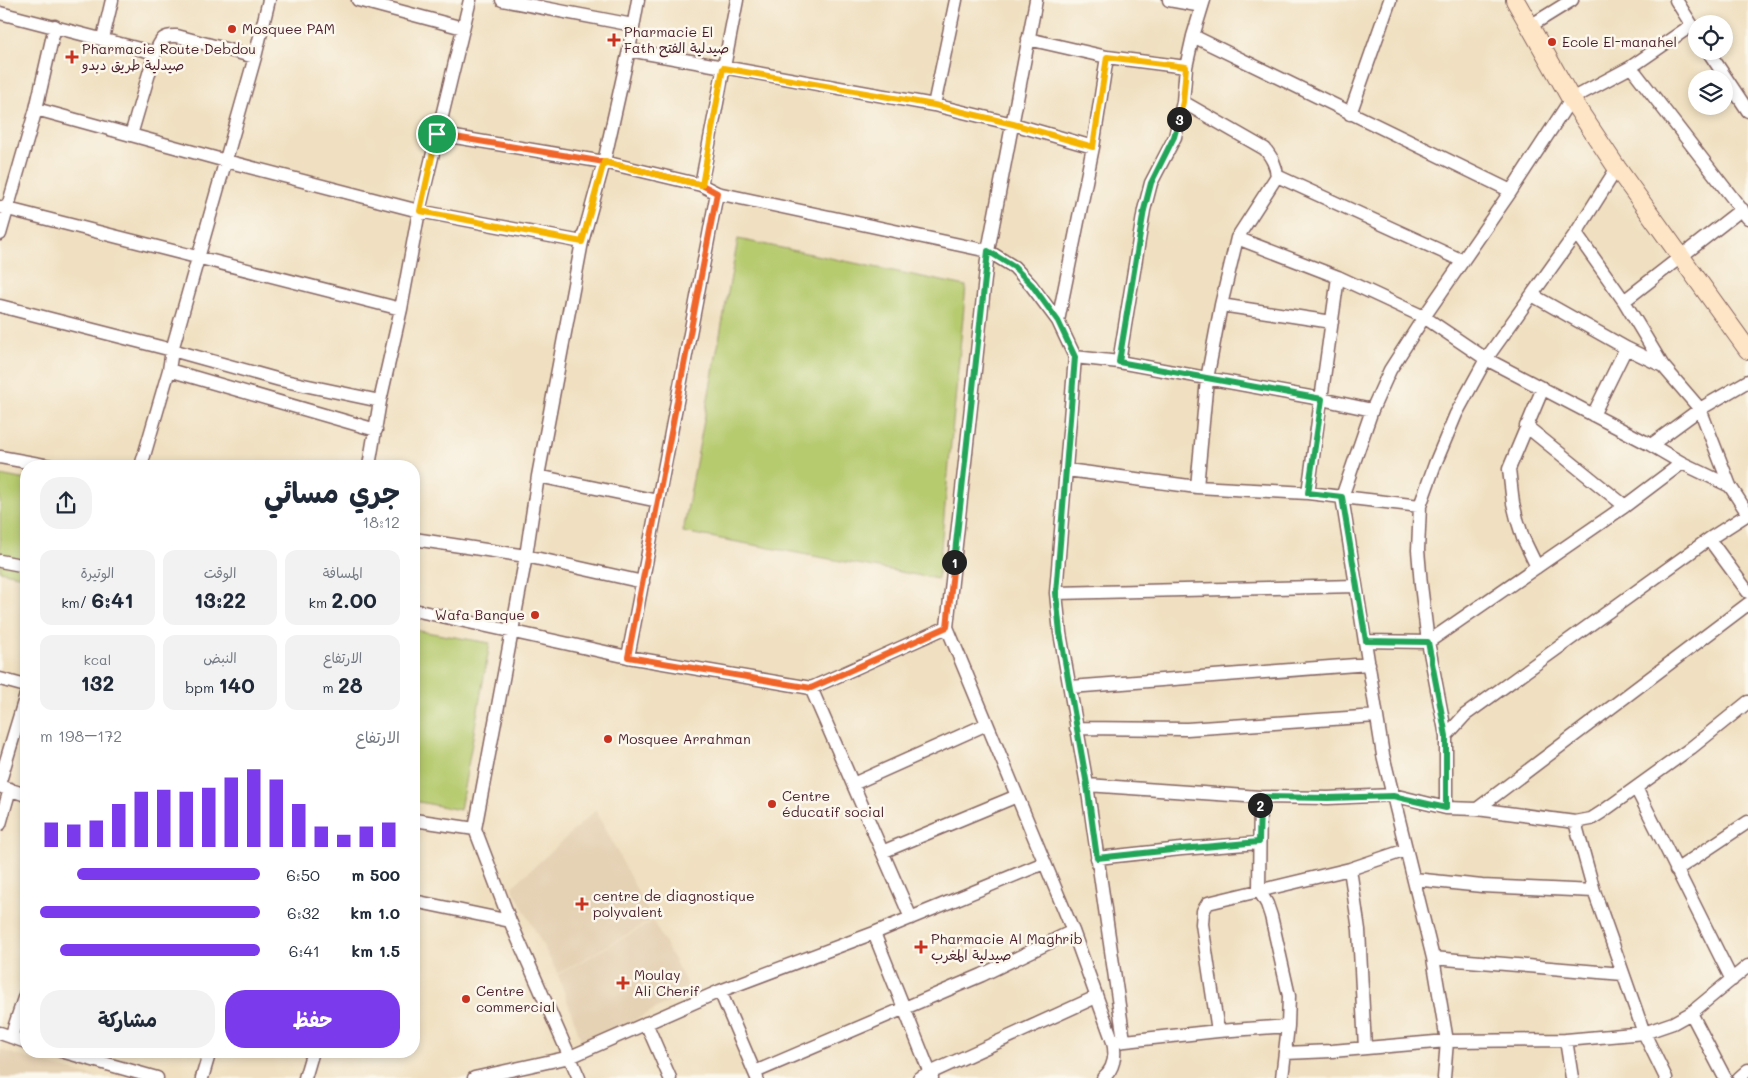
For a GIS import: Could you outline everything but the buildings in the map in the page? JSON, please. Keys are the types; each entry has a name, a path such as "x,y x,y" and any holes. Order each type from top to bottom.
{"main road":[{"path":"1515,0 1571,99 1617,168 1748,350"}],"street":[{"path":"102,38 112,0"},
{"path":"143,460 255,57 269,0"},
{"path":"370,460 380,401 401,309 420,211 470,0"},
{"path":"502,0 634,25"},
{"path":"579,1078 510,921 475,829 582,242 604,162 638,0"},
{"path":"702,185 737,0"},
{"path":"934,105 956,0"},
{"path":"1036,0 988,251 947,627 1073,931 1096,997 1118,1041"},
{"path":"1119,362 1148,192 1174,137 1183,102 1186,67 1203,3 1168,0"},
{"path":"1350,114 1390,0"},
{"path":"1530,26 1572,0"},
{"path":"1676,0 1688,19"},
{"path":"364,1 463,28"},
{"path":"0,13 155,53"},
{"path":"0,234 3,208 36,109 55,26"},
{"path":"1444,1078 1447,1041 1433,958 1383,755 1342,497 1372,410 1390,370 1424,317 1511,192 1571,99 1688,33"},
{"path":"131,135 155,53 162,39 168,35 255,57"},
{"path":"1193,36 1511,192"},
{"path":"1028,38 1107,57 1186,67"},
{"path":"629,50 934,105 1013,124 1093,147"},
{"path":"1058,321 1093,147 1107,57"},
{"path":"1715,60 1743,95 1748,111"},
{"path":"1624,301 1681,256 1745,213 1631,66"},
{"path":"1183,102 1265,149 1272,158 1277,176 1237,238 1221,305 1207,379 1197,487"},
{"path":"36,109 420,211 582,242"},
{"path":"437,134 604,162 702,185 717,193 988,251 1014,267 1032,285 1058,321 1075,357 1056,593 1060,633 1087,785 1118,1041 1112,1069 1103,1078"},
{"path":"1446,808 1446,736 1428,642 1418,550 1420,506 1456,414 1486,359 1576,233 1617,168"},
{"path":"1277,176 1463,260"},
{"path":"628,657 717,193"},
{"path":"3,208 401,309"},
{"path":"1446,736 1465,715 1709,539 1748,514 1730,486 1700,409 1663,366 1624,301 1576,233"},
{"path":"1237,238 1338,277 1424,317 1486,359 1593,414 1682,463 1730,486"},
{"path":"1308,493 1338,277"},
{"path":"1532,295 1626,348 1663,366"},
{"path":"1221,305 1332,322"},
{"path":"0,306 280,380 380,401"},
{"path":"1593,414 1626,348"},
{"path":"1075,357 1119,362 1372,410"},
{"path":"169,370 376,430"},
{"path":"276,402 280,380"},
{"path":"1651,445 1700,409 1748,381"},
{"path":"1537,567 1517,519 1509,479 1509,469 1510,462 1543,388"},
{"path":"1526,426 1625,506"},
{"path":"0,457 20,461"},
{"path":"1366,641 1428,642 1625,506 1682,463"},
{"path":"1067,470 1197,487 1308,493 1420,506"},
{"path":"538,476 658,501"},
{"path":"1709,539 1748,592"},
{"path":"420,540 526,556 643,582"},
{"path":"0,560 20,565"},
{"path":"1056,593 1356,586"},
{"path":"1477,809 1748,604"},
{"path":"420,611 628,657 811,688 947,627"},
{"path":"1071,687 1369,664"},
{"path":"0,679 20,684"},
{"path":"811,688 911,918"},
{"path":"1087,785 1260,797 1328,798 1393,796 1446,808 1477,809 1575,822 1591,819 1636,788 1691,748 1748,702"},
{"path":"1076,728 1187,729 1228,727 1264,722 1376,716"},
{"path":"0,824 3,785 20,718"},
{"path":"853,784 987,724"},
{"path":"3,785 20,792"},
{"path":"1636,788 1732,980"},
{"path":"882,852 1017,796"},
{"path":"1260,797 1259,890 1271,916 1289,996 1288,1026 1282,1078"},
{"path":"420,821 475,829"},
{"path":"1575,822 1594,891 1623,974 1644,1033 1666,1078"},
{"path":"1676,870 1748,822"},
{"path":"1097,858 1259,842"},
{"path":"1218,1031 1202,924 1203,911 1208,903 1350,869 1406,850"},
{"path":"474,1078 570,1058 720,991 874,933 1044,863"},
{"path":"1350,869 1358,930 1365,1048"},
{"path":"1414,879 1482,886 1594,891"},
{"path":"420,902 510,921"},
{"path":"720,991 756,1075 904,1007 982,975 1073,931"},
{"path":"874,933 904,1007 927,1076 1096,997"},
{"path":"1433,958 1623,974"},
{"path":"1285,1053 1447,1041 1566,1040 1644,1033 1673,1023 1691,1013 1748,966"},
{"path":"20,1005 6,1035 20,1040"},
{"path":"1691,1013 1725,1078"},
{"path":"646,1023 670,1078"},
{"path":"1118,1041 1288,1026"},
{"path":"1566,1040 1572,1078"},
{"path":"86,1058 157,1078"},
{"path":"202,1078 208,1058"},
{"path":"305,1078 311,1058"},
{"path":"1739,1078 1748,1070"}],"shaded area":[{"name":"centre de diagnostique polyvalent","path":"596,810 652,920 558,974 512,887"},
{"name":"Moulay Ali Cherif","path":"653,921 690,990 584,1048 558,975"},
{"path":"0,1050 20,1056 20,1058 27,1058 100,1078 0,1078"}],"green space":[{"path":"738,239 966,286 938,579 683,532"},
{"path":"0,475 20,479 20,576 0,571"},
{"path":"420,631 490,643 460,810 420,802"}],"place":[{"name":"Mosquee PAM","path":"232,29"},
{"name":"Pharmacie El Fath صيدلية الفتح","path":"614,40"},
{"name":"Ecole El-manahel","path":"1552,42"},
{"name":"Pharmacie Route Debdou صيدلية طريق دبدو","path":"72,57"},
{"name":"Wafa Banque","path":"535,615"},
{"name":"Mosquee Arrahman","path":"608,739"},
{"name":"Centre éducatif social","path":"772,804"},
{"name":"centre de diagnostique polyvalent","path":"582,904"},
{"name":"Pharmacie Al Maghrib صيدلية المغرب","path":"921,947"},
{"name":"Moulay Ali Cherif","path":"623,983"},
{"name":"Centre commercial","path":"466,999"}],"route":[{"path":"437,134 420,211 582,242 604,162 653,173 702,185 723,68 934,105 1013,124 1093,147 1107,57 1186,67 1183,102 1174,137 1151,183 1144,210 1119,362 1322,399 1308,493 1342,497 1366,641 1428,642 1446,736 1446,808 1393,796 1328,798 1260,797 1259,842 1097,858 1071,687 1060,633 1056,593 1075,357 1058,321 1032,285 1014,267 988,251 947,627 811,688 628,657 717,193 702,185 604,162 437,134"}]}
